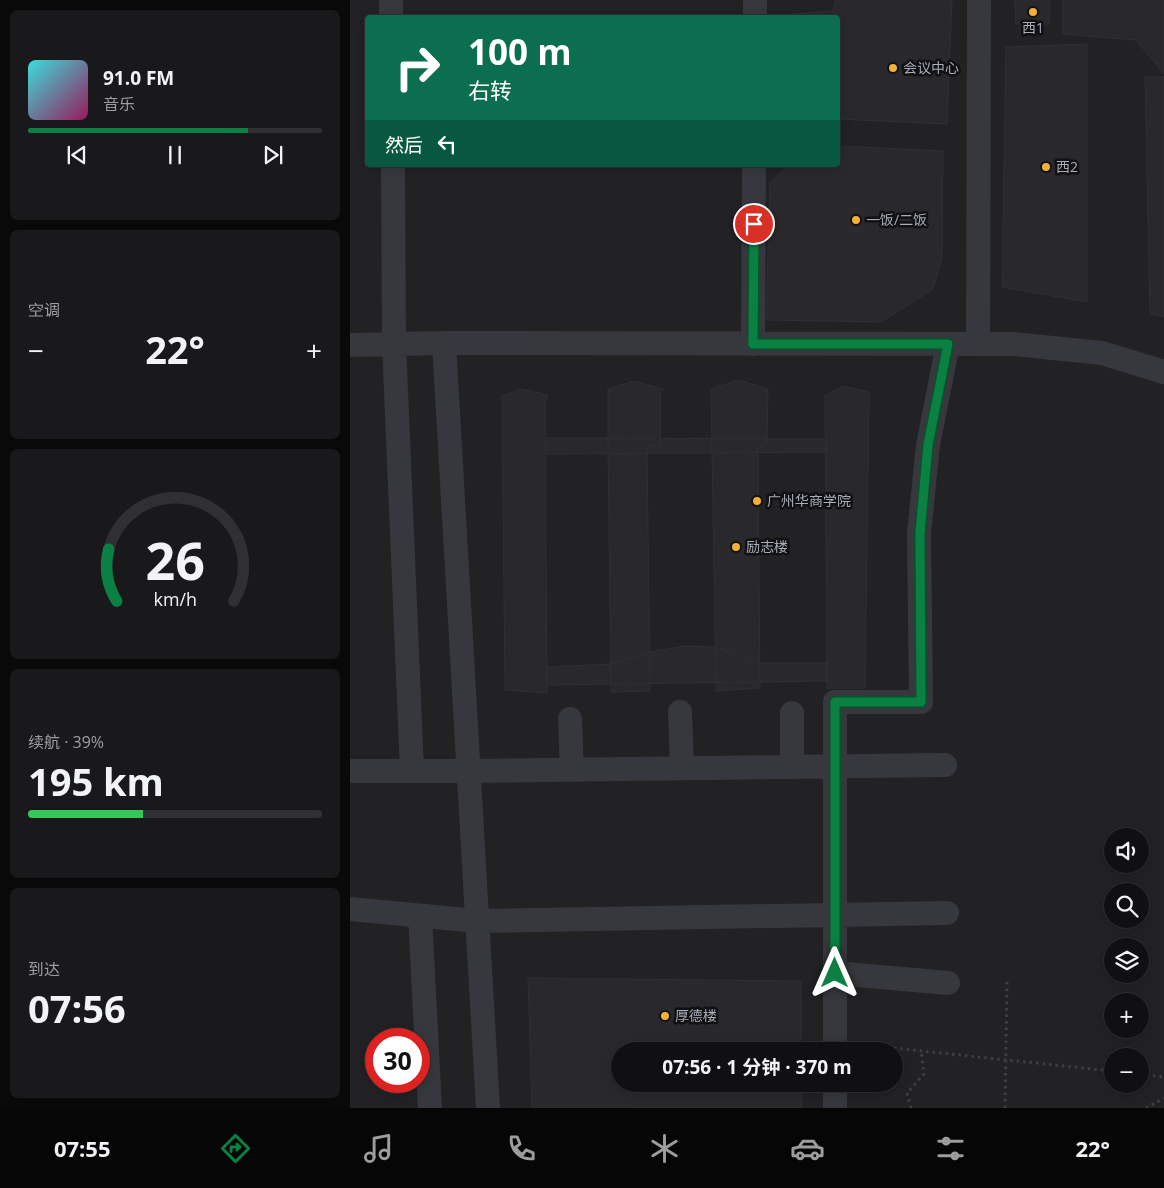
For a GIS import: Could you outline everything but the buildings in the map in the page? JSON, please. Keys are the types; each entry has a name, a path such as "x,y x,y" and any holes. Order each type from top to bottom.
{"street":[{"path":"391,0 391,15"},
{"path":"755,0 755,15"},
{"path":"978,344 979,0"},
{"path":"393,167 394,343 412,771"},
{"path":"753,344 754,167"},
{"path":"444,343 488,1108"},
{"path":"350,344 1014,344 1102,352 1164,372"},
{"path":"835,1042 835,702 921,702 920,533 928,445 948,344"},
{"path":"680,712 682,768"},
{"path":"792,713 792,766"},
{"path":"570,719 572,770"},
{"path":"350,771 572,770 945,764"},
{"path":"350,909 477,921 947,913"},
{"path":"420,916 430,1108"},
{"path":"835,973 948,983"},
{"path":"835,1092 835,1108"}],"path":[{"path":"1005,1108 1007,981"},
{"path":"903,1050 1104,1070"},
{"path":"911,1108 907,1093 924,1074 921,1051"},
{"path":"1149,1075 1164,1077"},
{"path":"1146,1108 1164,1098"}],"shaded area":[{"name":"广州华商学院","path":"350,0 1164,0 1164,1108 350,1108"}],"place":[{"name":"西1","path":"1033,12"},
{"name":"会议中心","path":"893,68"},
{"name":"西2","path":"1046,167"},
{"name":"一饭/二饭","path":"856,220"},
{"name":"广州华商学院","path":"757,501"},
{"name":"励志楼","path":"736,547"},
{"name":"厚德楼","path":"665,1016"}],"route":[{"path":"754,224 753,344 948,344 928,445 920,533 921,702 835,702 835,973"}]}
